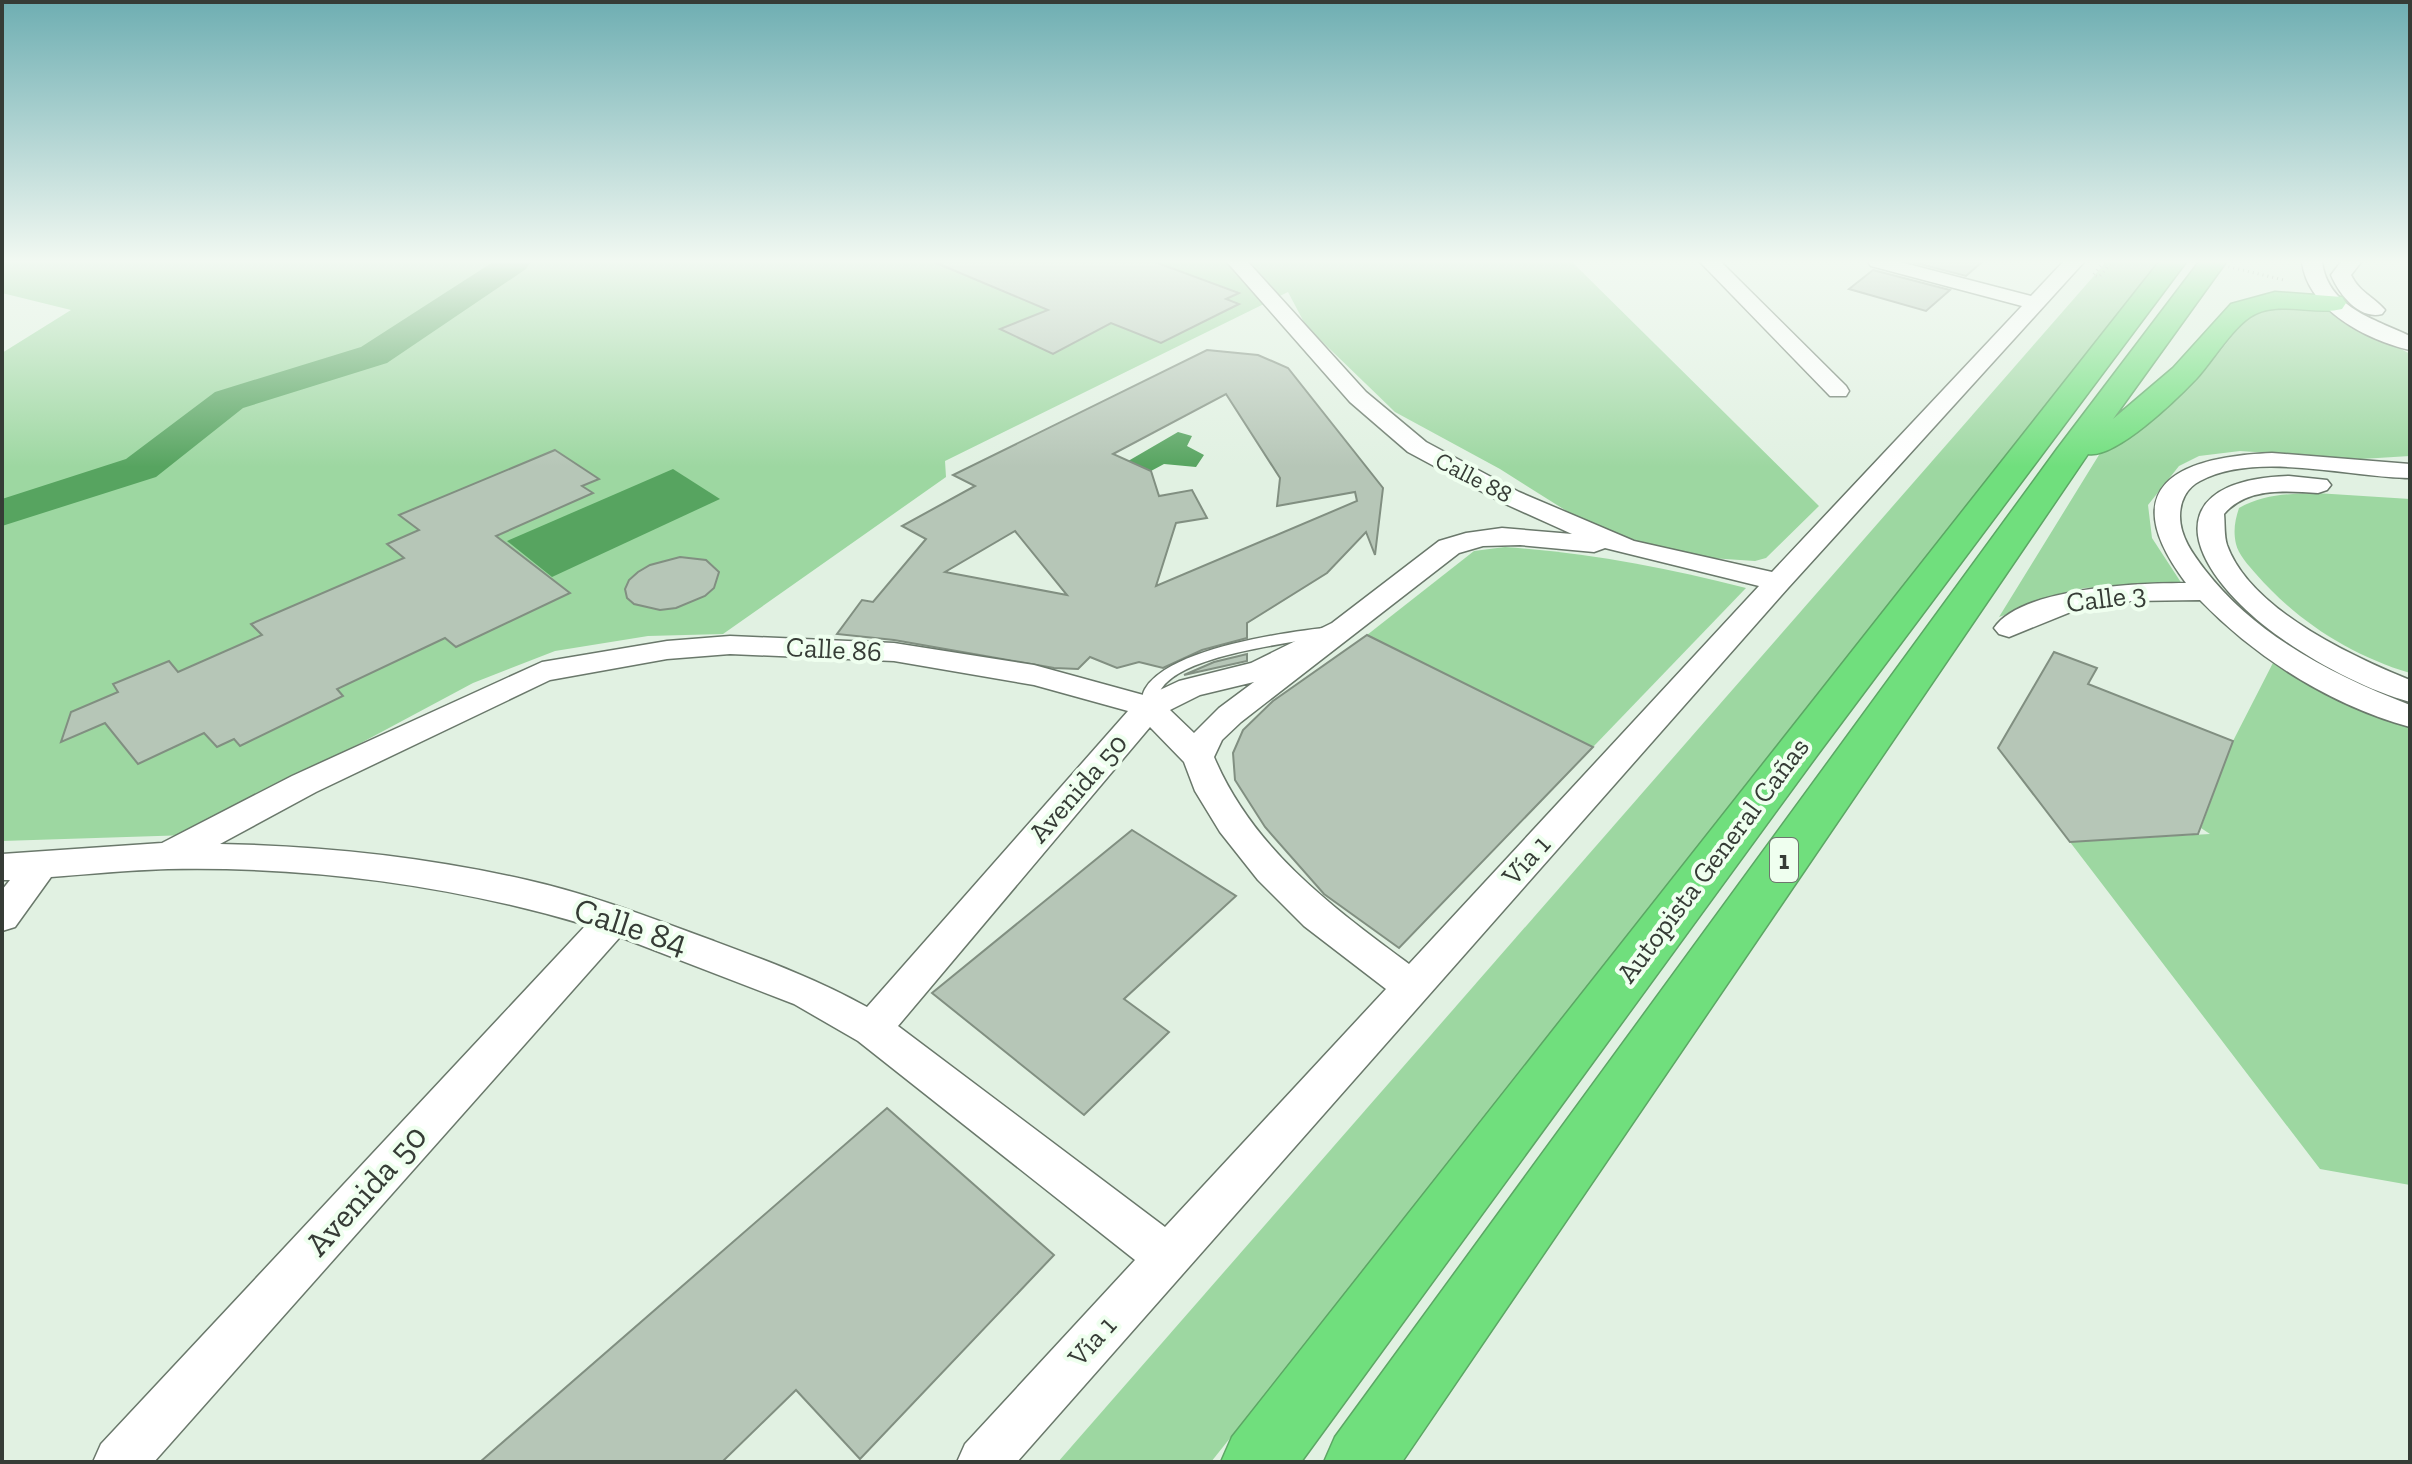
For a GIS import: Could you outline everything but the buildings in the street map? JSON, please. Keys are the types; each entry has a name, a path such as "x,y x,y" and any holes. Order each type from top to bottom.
{"highway":[{"name":"Autopista General Cañas","path":"1257,1462 1802,743 2120,330"},
{"name":"Autopista General Cañas","path":"1360,1462 2069,456 2161,330"},
{"path":"2069,456 2122,428 2196,363 2224,330"},
{"path":"1373,1462 1488,1280"}],"street":[{"name":"Calle 88","path":"1295,330 1396,432 1481,502 1533,507 1625,547 1778,582"},
{"path":"1778,330 1838,391"},
{"name":"Vía 1","path":"983,1462 1778,582 2012,330"},
{"path":"2384,330 2410,344"},
{"path":"2410,471 2272,462 2240,464 2195,474 2175,490 2166,512 2167,529 2173,543 2213,583 2233,616 2268,644 2318,675 2410,717"},
{"path":"2213,583 2213,546 2209,524 2211,513 2224,497 2248,489 2284,484 2410,491"},
{"name":"Avenida 50","path":"1463,541 1481,502"},
{"path":"1518,537 1533,507"},
{"name":"Avenida 50","path":"1198,757 1209,734 1230,715 1449,547 1463,541 1518,537 1625,547"},
{"path":"2213,583 2335,656 2410,692"},
{"name":"Calle 3","path":"2009,628 2048,607 2086,596 2213,583"},
{"path":"2233,616 2269,614"},
{"name":"Avenida 50","path":"872,1029 1149,707 1190,688 1261,670 1342,629"},
{"name":"Calle 86","path":"168,856 304,784 542,672 667,650 773,646 894,652 1034,675 1149,707 1198,757 1212,791 1232,823 1271,871 1317,916 1411,987"},
{"name":"Calle 84","path":"2,867 168,856 275,858 406,871 528,894 614,919 808,993 872,1029 1168,1258"},
{"path":"2,917 43,862"},
{"name":"Avenida 50","path":"119,1462 614,919"}],"shaded area":[{"path":"38,330 1210,330 945,461 946,477 723,634 648,636 555,651 473,683 189,835 2,841 2,353"},
{"path":"1310,330 1641,330 1819,506 1766,558 1755,561 1695,557 1629,542 1584,522 1500,469 1395,412"},
{"path":"2046,330 2106,330 1670,887 1211,1462 1058,1462"},
{"path":"2237,330 2368,330 2410,354 2410,456 2361,459 2240,451 2199,456 2179,466 2148,505 2152,538 2182,584 2084,588 1999,617 2102,450 2202,374"},
{"path":"1178,432 1192,436 1187,446 1204,455 1196,467 1164,464 1151,471 1123,464"},
{"path":"673,469 720,499 552,577 507,541"},
{"path":"2316,493 2410,499 2410,673 2366,657 2307,621 2272,591 2239,552 2235,530 2239,508 2267,497"},
{"path":"1505,547 1626,562 1746,588 1593,747 1367,635 1474,551"},
{"path":"2276,657 2410,725 2410,1185 2320,1169 2070,842 2210,834 2201,828 2233,741"}],"waterway":[{"path":"2,513 141,468 229,400 374,355 411,330"}]}
